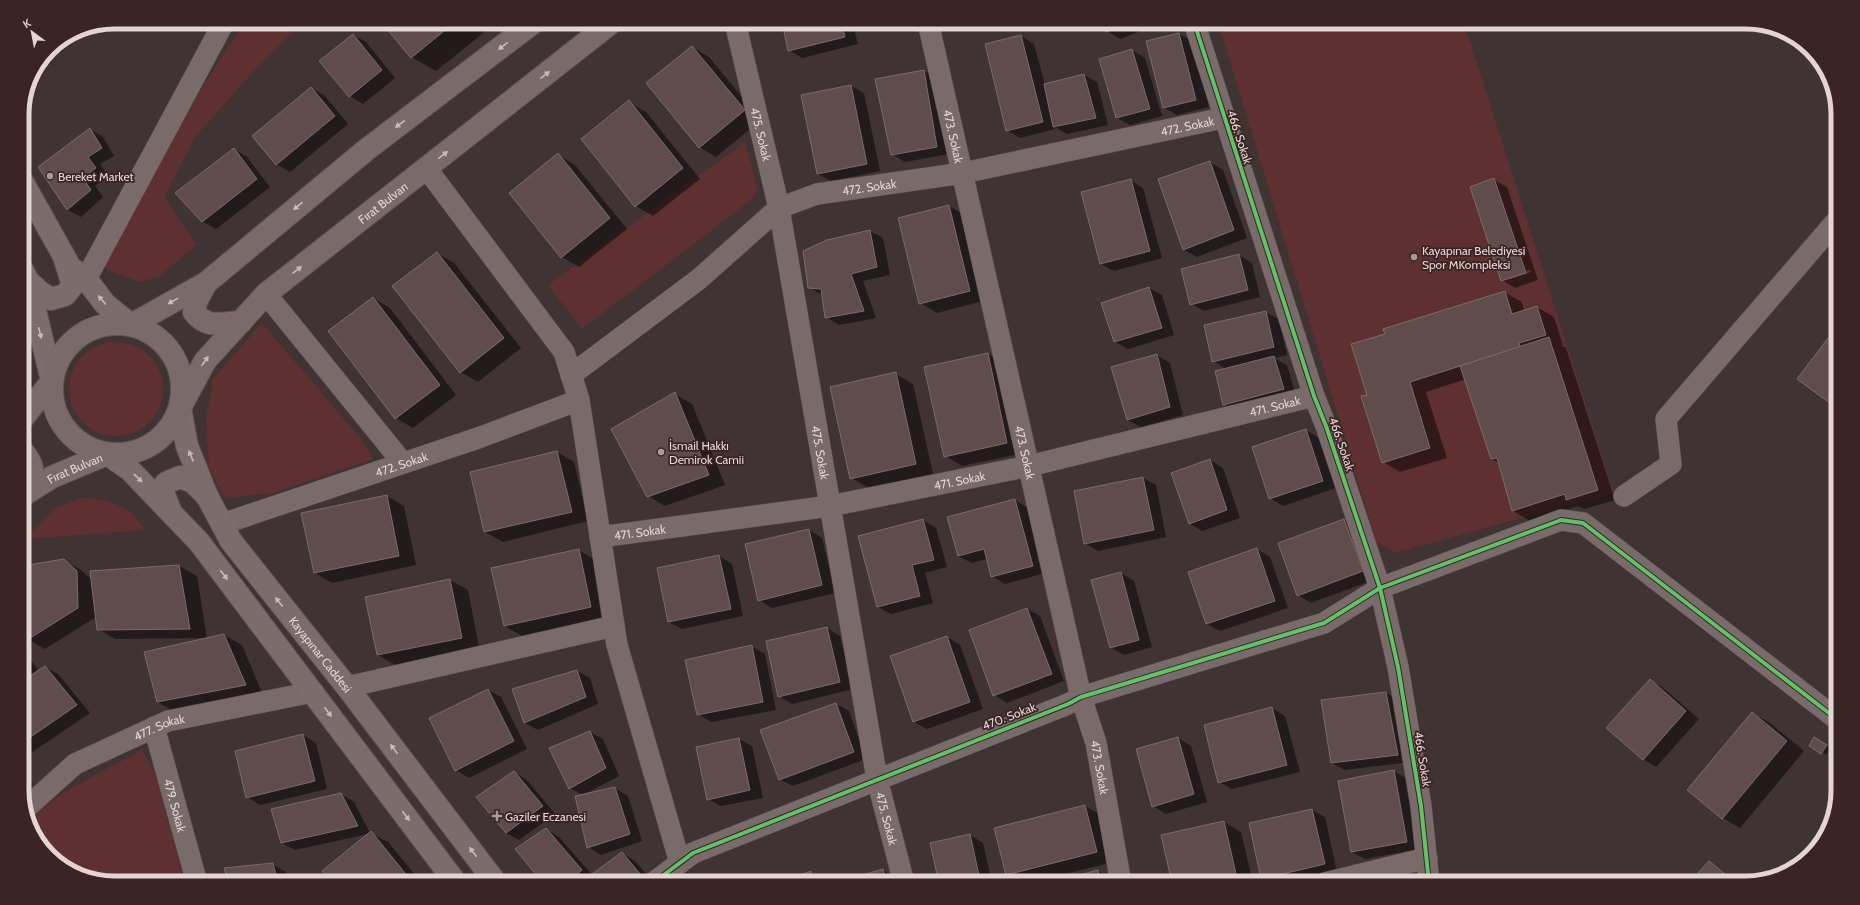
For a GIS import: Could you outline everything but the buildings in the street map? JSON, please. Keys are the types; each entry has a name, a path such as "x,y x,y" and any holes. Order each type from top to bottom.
{"main road":[{"path":"29,410 52,381 58,360 71,343 89,330 110,324 131,325 206,283 366,150 525,29"},
{"name":"Fırat Bulvarı","path":"180,408 205,361 266,294 427,169 603,29"},
{"path":"29,193 70,267 86,279 105,304 131,325 151,333 168,347 178,366 183,387 180,408 172,425 160,439 144,449 126,454 107,454"},
{"path":"29,280 40,292 51,299 64,295 73,285 63,253"},
{"path":"206,283 196,302 194,312 200,321 211,324 240,322"},
{"path":"29,291 52,381 52,401 59,420 71,437 88,448 107,454 130,470 199,542 451,876"},
{"name":"Kayapınar Caddesi","path":"180,408 187,446 207,496 231,541 347,687 491,876"},
{"name":"Fırat Bulvarı","path":"29,492 52,477 107,454"},
{"path":"29,460 32,465 33,473 29,478"},
{"path":"172,515 162,490 166,483 180,477 193,482 207,496"}],"street":[{"path":"86,279 220,29"},
{"name":"475. Sokak","path":"738,29 778,208 877,779 902,876"},
{"name":"473. Sokak","path":"930,29 1081,697 1096,743 1120,876"},
{"name":"466. Sokak","path":"1196,29 1223,118 1314,396 1326,426 1380,588 1398,667 1421,806 1428,876"},
{"name":"472. Sokak","path":"571,375 699,279 778,208 817,194 963,173 1223,118"},
{"path":"427,169 564,352 579,400 619,652 680,863"},
{"path":"1624,496 1671,464 1666,419 1831,227"},
{"path":"266,294 403,463"},
{"name":"471. Sokak","path":"600,538 830,506 1029,466 1314,396"},
{"name":"472. Sokak","path":"222,524 481,437 579,400"},
{"name":"470. Sokak","path":"662,876 693,852 1081,697 1324,623 1380,588 1561,520 1583,523 1831,715"},
{"path":"347,687 614,626"},
{"name":"477. Sokak","path":"30,802 74,764 168,721 313,692"},
{"name":"479. Sokak","path":"154,727 195,876"},
{"path":"1353,876 1426,858"}],"shaded area":[{"path":"240,29 295,29 262,62 195,137 164,197 197,245 159,277 138,282 102,267 181,120"},
{"name":"Kayapınar Belediyesi Spor MKompleksi","path":"1220,29 1466,29 1614,493 1395,553 1376,541"},
{"path":"745,142 758,190 750,201 582,329 548,285"},
{"path":"262,323 362,440 373,459 273,493 225,498 209,468 206,419 213,379"},
{"path":"116,342 134,346 149,356 159,371 163,389 159,407 149,422 134,432 116,436 98,432 83,422 73,407 69,389 73,371 83,356 98,346"},
{"path":"84,497 108,501 129,510 146,530 29,539 29,534 56,508"},
{"path":"142,750 157,778 182,876 103,875 81,870 67,862 50,847 43,838 32,816 66,791"}],"cycle path":[{"path":"1196,29 1314,396 1326,426 1380,588 1398,667 1421,806 1428,876"},
{"path":"662,876 693,853 1068,704 1081,697 1324,623 1380,588 1561,520 1583,523 1831,715"}],"place":[{"name":"Bereket Market","path":"50,176"},
{"name":"Kayapınar Belediyesi Spor MKompleksi","path":"1414,257"},
{"name":"İsmail Hakkı Demirok Camii","path":"661,452"},
{"name":"Gaziler Eczanesi","path":"497,816"}]}
